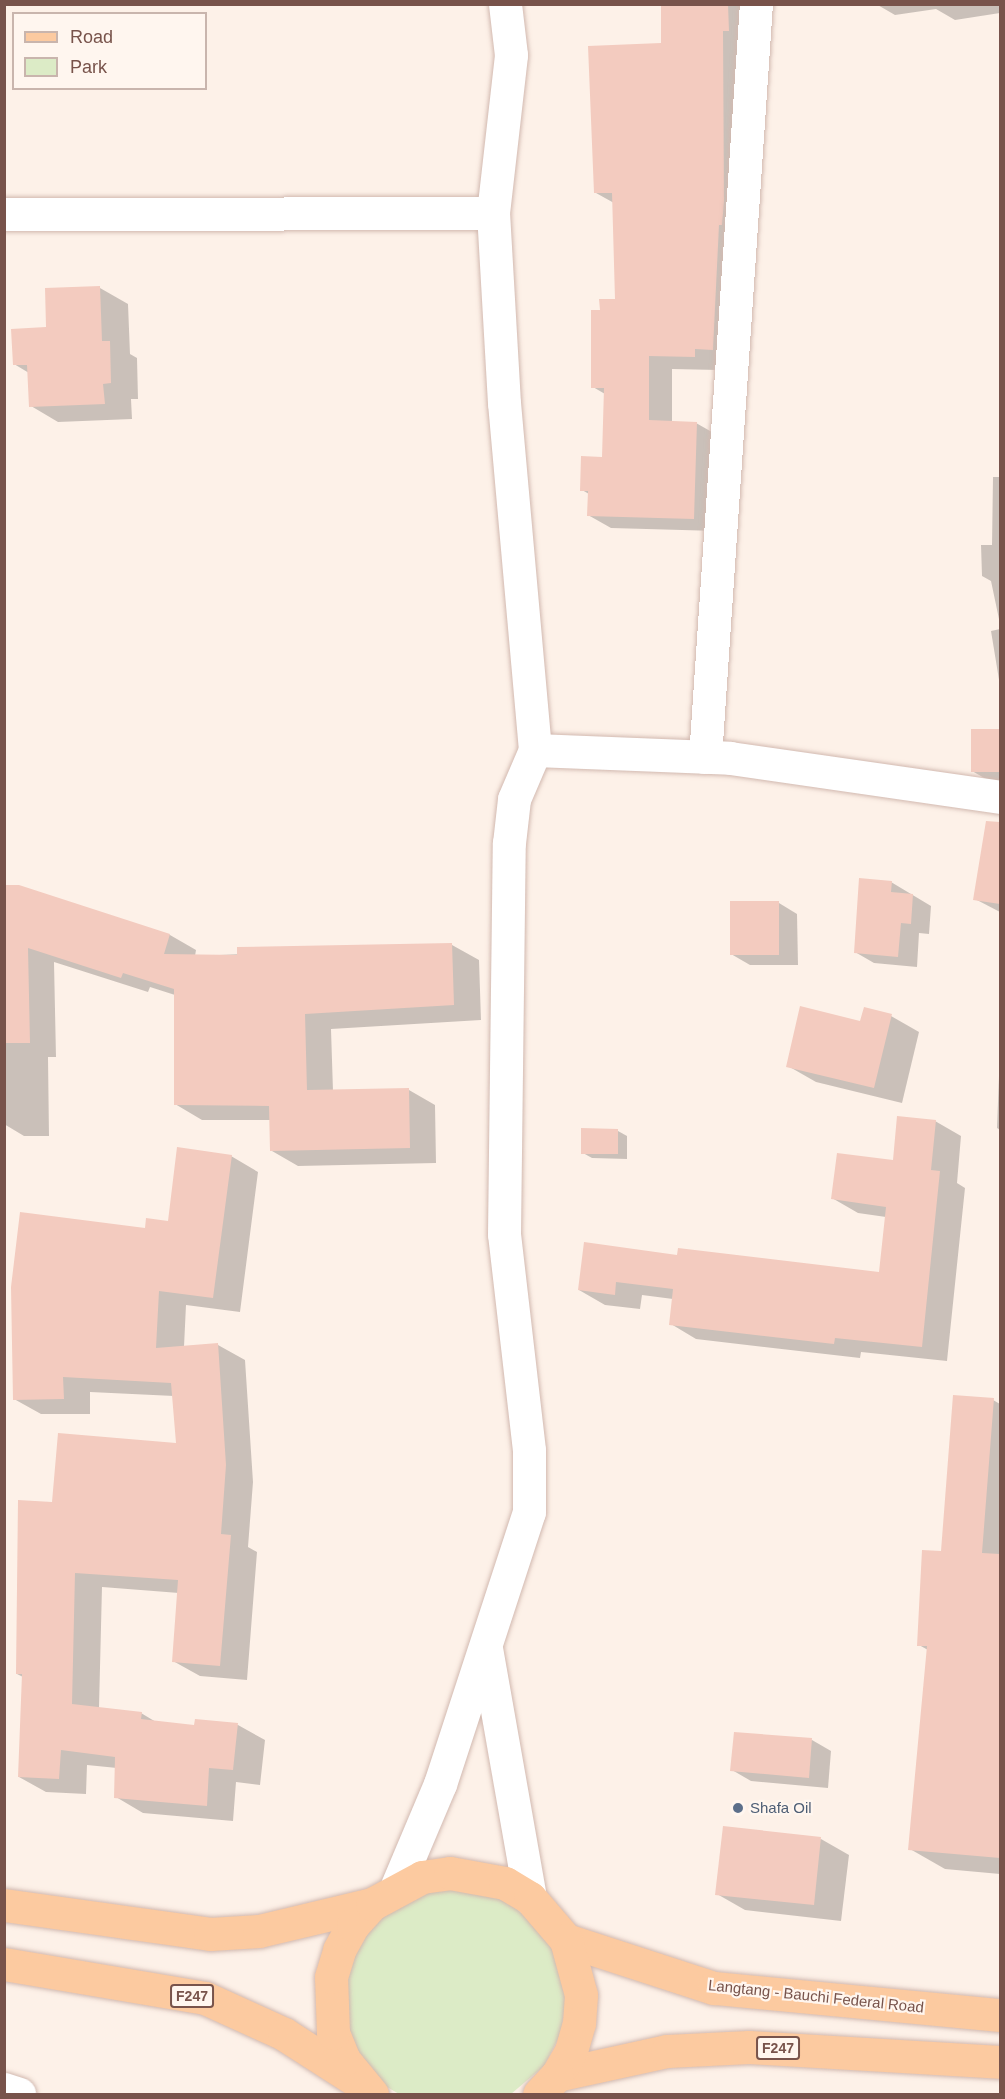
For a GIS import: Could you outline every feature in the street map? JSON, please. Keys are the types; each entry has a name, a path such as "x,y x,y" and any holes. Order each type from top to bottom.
{"main road":[{"name":"F247","path":"4,1905 210,1934 259,1931 384,1896 422,1877 460,1874 505,1883 530,1898 566,1940 581,1995 571,2051 548,2085"},
{"name":"F247","path":"366,2089 344,2060 333,2033 331,1977 353,1925 384,1896"},
{"name":"Langtang - Bauchi Federal Road","path":"566,1940 714,1988 1000,2015"},
{"name":"F247","path":"4,1964 205,1998 284,2034 366,2089"},
{"name":"F247","path":"548,2085 667,2051 749,2047 1000,2062"}],"street":[{"path":"384,1896 440,1784 529,1512 529,1450 504,1234 509,843 514,799 535,750 504,403 493,213 511,55 505,4"},
{"path":"705,757 756,4"},
{"path":"4,214 493,213"},
{"path":"535,750 705,757 1000,797"},
{"path":"486,1646 530,1898"},
{"path":"4,2089 19,2094"}],"green space":[{"path":"443,1888 479,1890 513,1904 540,1928 559,1960 566,1996 561,2033 544,2066 511,2094 399,2094 382,2084 359,2055 346,2021 345,1984 356,1949 378,1919 407,1898"}],"building":[{"path":"661,4 728,4 729,31 723,31 724,202 722,225 719,225 713,350 695,349 695,357 649,356 649,420 697,422 694,519 587,516 588,491 580,491 581,456 602,457 604,388 591,388 591,310 600,310 599,299 615,299 612,193 594,193 588,46 661,43"},
{"path":"100,286 102,341 110,341 111,383 103,384 105,404 29,407 27,365 13,365 11,329 46,327 45,288"},
{"path":"971,729 1000,729 1000,772 971,772"},
{"path":"986,821 1000,822 1000,904 973,900"},
{"path":"859,878 892,881 891,892 913,894 911,924 901,923 898,957 854,953"},
{"path":"4,885 19,885 170,934 164,954 237,955 237,947 452,943 454,1005 305,1014 307,1090 409,1088 410,1148 270,1151 269,1106 174,1105 174,989 123,973 121,978 28,948 30,1043 4,1043"},
{"path":"730,901 779,901 779,955 730,955"},
{"path":"800,1006 860,1021 864,1007 892,1014 874,1088 786,1067"},
{"path":"897,1116 936,1120 931,1170 940,1171 922,1347 835,1338 834,1344 669,1325 673,1289 616,1282 615,1295 578,1290 584,1242 677,1255 678,1248 879,1272 886,1207 831,1199 837,1153 893,1160"},
{"path":"581,1128 618,1129 618,1154 581,1154"},
{"path":"177,1147 232,1155 213,1298 159,1291 156,1348 218,1343 226,1465 221,1534 231,1535 220,1666 172,1662 178,1580 75,1573 72,1704 142,1712 141,1719 194,1725 195,1719 238,1723 233,1770 209,1768 207,1806 114,1798 115,1757 61,1750 59,1779 18,1777 22,1674 16,1674 18,1500 52,1502 58,1433 176,1443 171,1383 63,1377 64,1399 13,1400 11,1287 20,1212 145,1228 146,1218 168,1221"},
{"path":"953,1395 994,1398 982,1553 1000,1554 1000,1858 908,1850 927,1646 917,1646 922,1550 941,1551"},
{"path":"734,1732 812,1738 809,1778 730,1771"},
{"path":"723,1826 821,1837 814,1905 715,1895"}],"place":[{"name":"Shafa Oil","path":"738,1808"}]}
